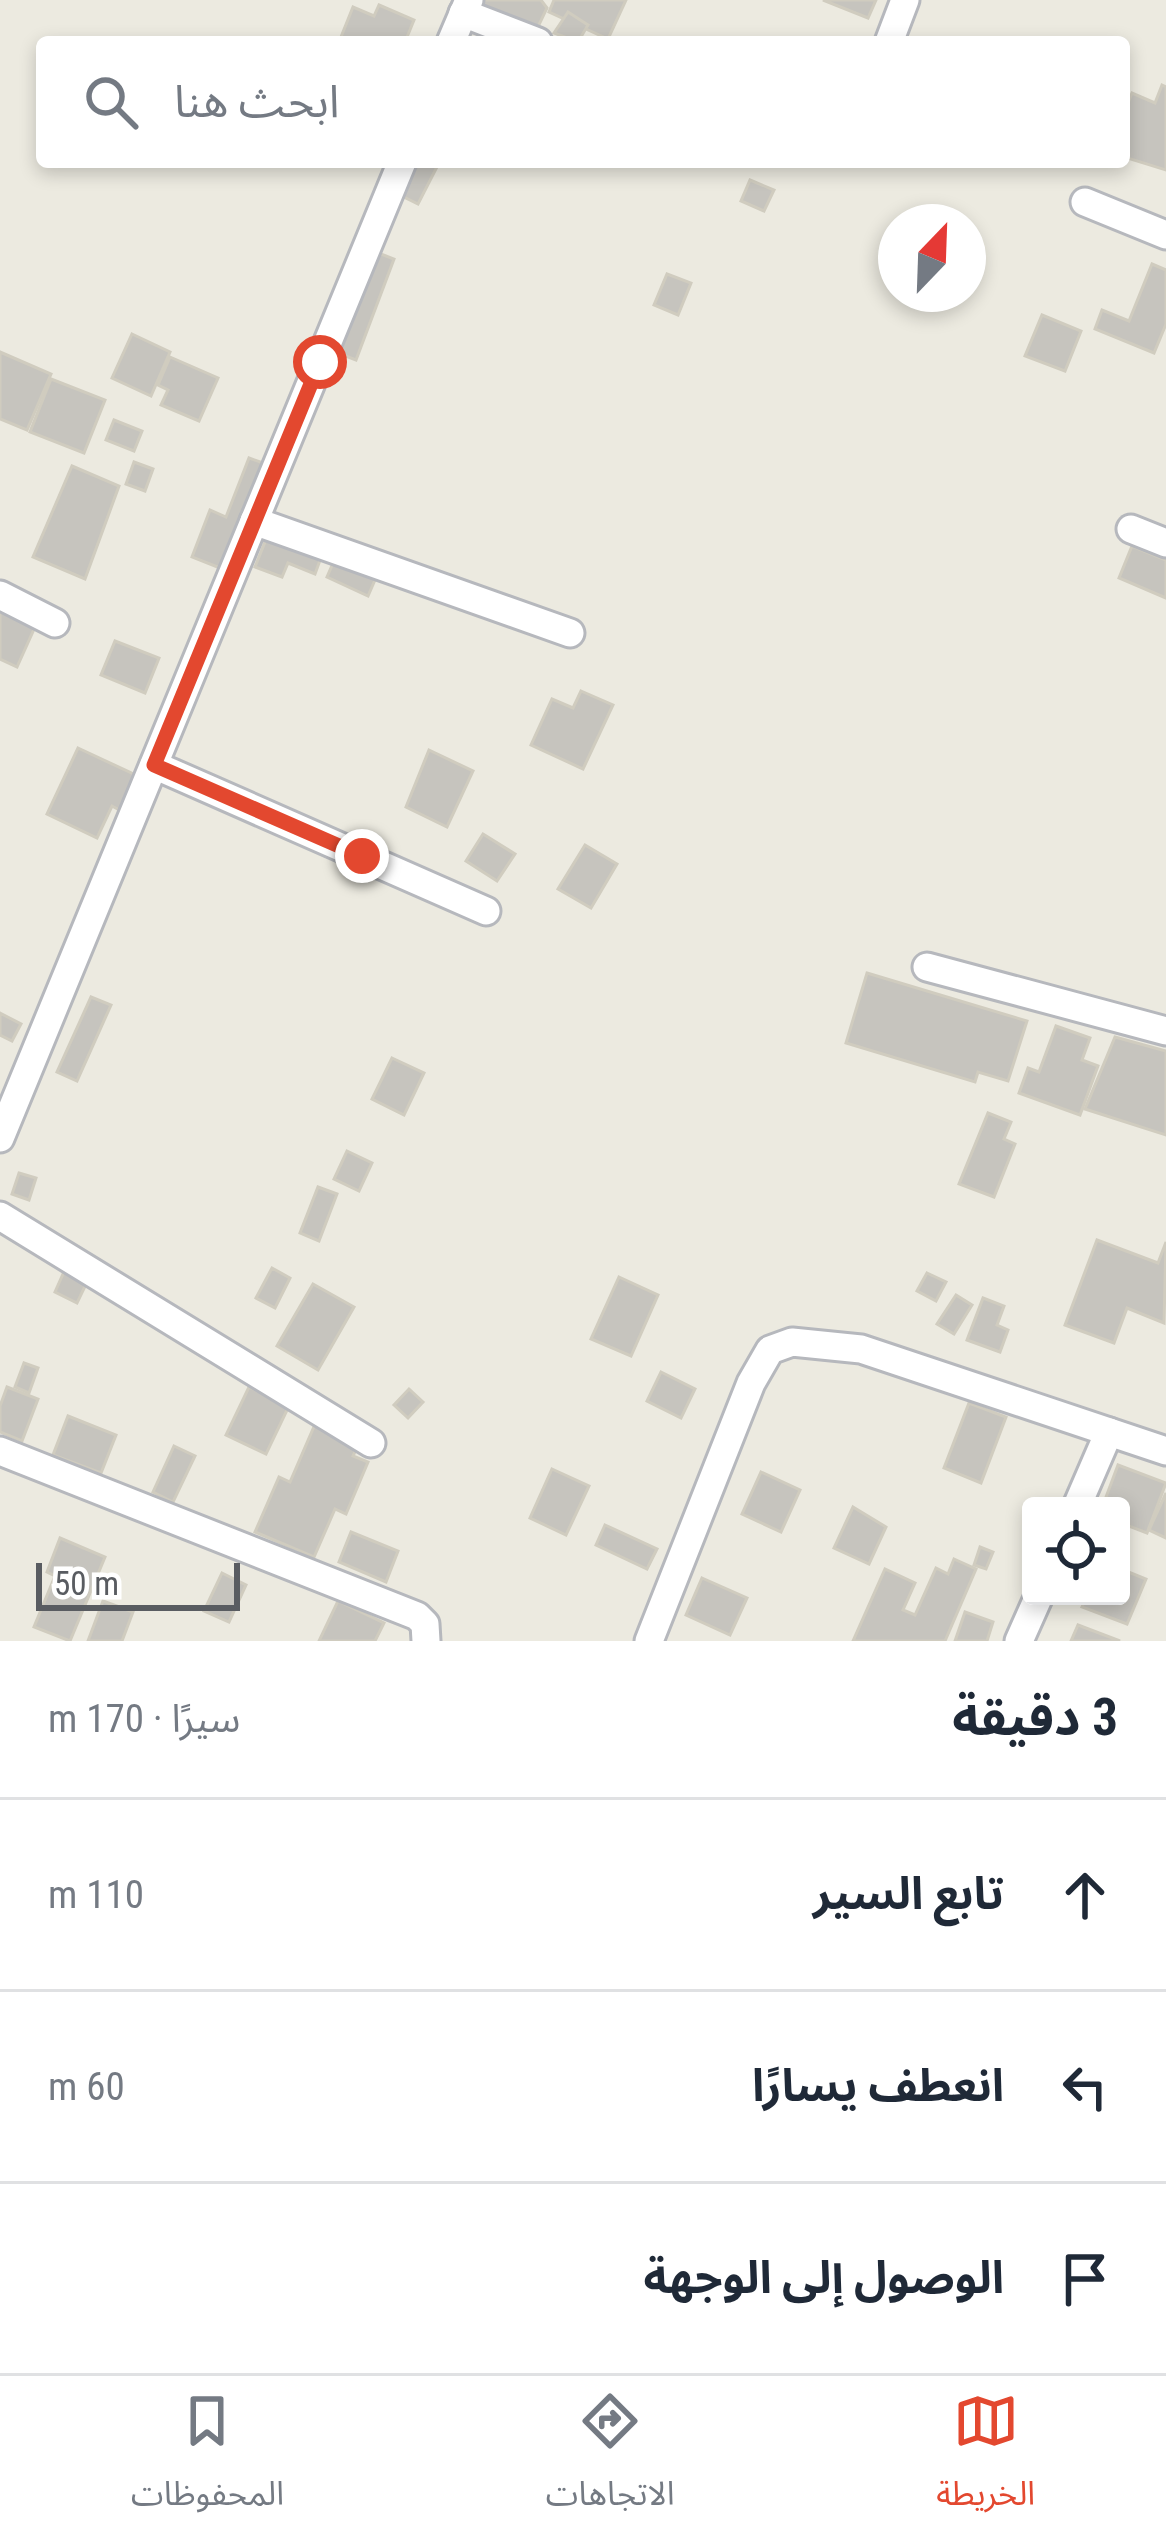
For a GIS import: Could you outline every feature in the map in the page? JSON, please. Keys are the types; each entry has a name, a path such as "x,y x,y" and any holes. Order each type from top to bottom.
{"street":[{"path":"891,36 905,0"},
{"path":"454,36 466,7 526,36"},
{"path":"0,1138 400,168"},
{"path":"1084,202 1166,235"},
{"path":"254,521 570,633"},
{"path":"1132,529 1166,543"},
{"path":"0,595 55,623"},
{"path":"154,765 486,911"},
{"path":"927,967 1166,1031"},
{"path":"0,1216 371,1443"},
{"path":"650,1641 751,1382 770,1350 792,1342 861,1349 1166,1451"},
{"path":"1081,1497 1109,1432"},
{"path":"0,1451 417,1616 425,1624 426,1641"},
{"path":"1019,1641 1035,1605"}],"building":[{"path":"456,0 541,0 547,8 537,29"},
{"path":"554,0 626,0 609,36 549,12"},
{"path":"823,0 876,0 868,18"},
{"path":"379,5 414,20 407,36 341,36 353,7 374,16"},
{"path":"568,12 588,25 582,36 554,33"},
{"path":"1162,85 1166,87 1166,170 1130,159 1132,93 1155,103"},
{"path":"411,168 436,168 418,204 398,194"},
{"path":"750,180 774,190 764,211 741,201"},
{"path":"373,251 394,259 356,360 335,352"},
{"path":"1152,264 1166,270 1166,324 1154,353 1095,329 1102,310 1129,321"},
{"path":"667,274 691,283 678,315 654,305"},
{"path":"1042,315 1081,331 1065,371 1025,356"},
{"path":"132,334 170,352 151,396 112,378"},
{"path":"0,352 51,374 27,430 0,419"},
{"path":"170,357 218,378 199,421 161,405 168,390 158,385"},
{"path":"51,379 105,400 84,453 30,432"},
{"path":"114,420 142,431 134,451 106,440"},
{"path":"249,458 266,464 225,570 192,557 210,510 226,517"},
{"path":"134,462 153,469 145,491 126,484"},
{"path":"72,466 119,486 85,579 33,557"},
{"path":"269,532 323,552 315,574 288,563 282,577 255,567"},
{"path":"1132,546 1166,560 1166,598 1119,578"},
{"path":"337,554 378,573 368,596 327,577"},
{"path":"0,611 35,627 17,667 0,659"},
{"path":"115,641 159,658 145,693 101,675"},
{"path":"581,691 613,705 583,769 531,745 552,699 573,708"},
{"path":"78,748 140,777 123,812 112,806 97,838 47,814"},
{"path":"429,750 473,771 447,827 406,807"},
{"path":"483,834 515,854 497,881 466,861"},
{"path":"585,845 617,864 591,908 558,889"},
{"path":"867,973 1027,1021 1008,1081 978,1072 975,1082 846,1043"},
{"path":"91,997 111,1005 77,1081 57,1072"},
{"path":"0,1013 21,1024 12,1041 0,1035"},
{"path":"1056,1026 1090,1038 1082,1060 1098,1066 1080,1115 1019,1093 1028,1068 1039,1072"},
{"path":"1115,1037 1166,1051 1166,1135 1085,1109"},
{"path":"392,1058 424,1073 404,1115 372,1099"},
{"path":"988,1113 1011,1122 1004,1139 1015,1144 994,1197 959,1184"},
{"path":"347,1151 372,1163 359,1191 334,1179"},
{"path":"19,1173 36,1178 29,1200 12,1194"},
{"path":"318,1187 337,1194 319,1241 300,1233"},
{"path":"1097,1240 1158,1263 1166,1242 1164,1323 1127,1308 1114,1343 1065,1325"},
{"path":"67,1265 90,1276 77,1303 55,1292"},
{"path":"272,1268 290,1278 275,1308 256,1298"},
{"path":"927,1273 946,1282 936,1301 917,1291"},
{"path":"619,1277 658,1295 631,1356 591,1339"},
{"path":"313,1284 354,1307 318,1370 277,1346"},
{"path":"956,1295 972,1305 954,1334 937,1324"},
{"path":"983,1298 1004,1306 997,1325 1008,1330 1000,1352 967,1340"},
{"path":"24,1363 38,1368 29,1393 15,1387"},
{"path":"661,1372 695,1389 681,1418 647,1401"},
{"path":"7,1387 38,1399 22,1441 0,1432 0,1406"},
{"path":"249,1387 289,1406 266,1454 226,1435"},
{"path":"409,1389 423,1402 408,1418 394,1405"},
{"path":"969,1403 1006,1417 981,1483 944,1468"},
{"path":"68,1416 116,1435 101,1473 53,1455"},
{"path":"316,1422 360,1441 353,1456 368,1462 346,1514 335,1509 314,1557 255,1532 279,1477 290,1482"},
{"path":"174,1446 195,1456 173,1502 153,1492"},
{"path":"1118,1465 1166,1483 1147,1533 1130,1526 1130,1497 1106,1497"},
{"path":"552,1469 589,1486 566,1535 530,1518"},
{"path":"761,1472 800,1490 781,1532 742,1514"},
{"path":"1166,1493 1166,1538 1149,1530"},
{"path":"853,1507 886,1527 869,1564 834,1548"},
{"path":"605,1525 657,1549 647,1569 596,1545"},
{"path":"351,1532 398,1551 386,1582 339,1562"},
{"path":"60,1538 105,1557 70,1641 34,1627 55,1576 47,1572"},
{"path":"980,1547 993,1552 986,1569 974,1565"},
{"path":"954,1559 976,1569 945,1641 853,1641 885,1569 915,1583 903,1610 915,1615 936,1568 948,1574"},
{"path":"222,1573 246,1585 229,1622 204,1611"},
{"path":"1130,1573 1146,1579 1127,1624 1082,1607 1130,1605"},
{"path":"702,1578 747,1598 730,1635 686,1615"},
{"path":"103,1601 133,1612 122,1641 88,1641"},
{"path":"338,1601 384,1623 375,1641 319,1641"},
{"path":"965,1612 993,1622 987,1641 955,1641"},
{"path":"1078,1625 1120,1641 1071,1641"}],"route":[{"path":"320,362 154,765 362,856"}]}
